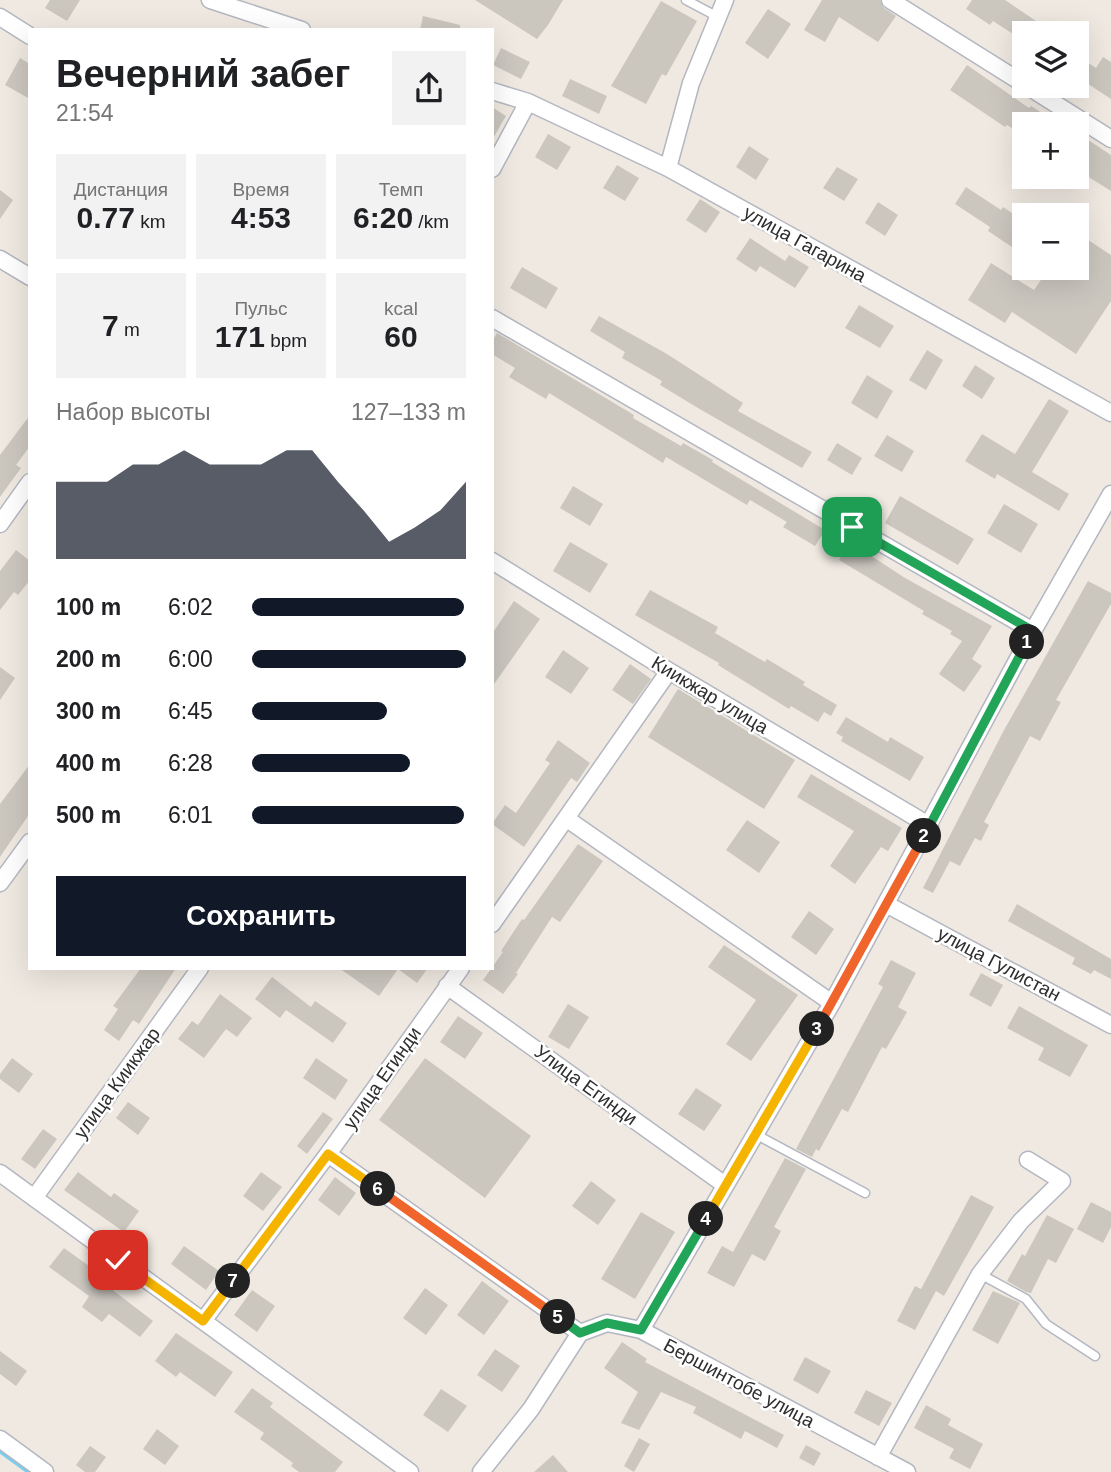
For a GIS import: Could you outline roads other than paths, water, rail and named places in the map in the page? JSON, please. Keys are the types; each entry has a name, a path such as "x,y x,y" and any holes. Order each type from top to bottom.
{"street":[{"path":"210,0 296,28"},
{"path":"668,168 691,83 725,0"},
{"path":"890,0 1012,77"},
{"path":"0,17 28,35"},
{"name":"улица Гагарина","path":"494,92 528,102 668,168 1111,413"},
{"path":"1046,98 1111,139"},
{"path":"494,165 528,102"},
{"path":"0,259 28,276"},
{"path":"494,319 1033,631"},
{"path":"0,524 28,485"},
{"path":"641,1330 832,1003 1033,631 1111,494"},
{"name":"Киикжар улица","path":"494,563 930,826"},
{"path":"494,921 669,671"},
{"path":"567,819 832,1003"},
{"path":"0,883 28,845"},
{"name":"улица Гулистан","path":"886,904 1111,1025"},
{"name":"улица Киикжар","path":"34,1198 199,970"},
{"name":"улица Егинди","path":"203,1321 328,1154 459,970"},
{"name":"Улица Егинди","path":"447,986 725,1185"},
{"path":"328,1154 580,1333 531,1409 481,1472"},
{"path":"878,1457 980,1274 1021,1221 1062,1181 1028,1160"},
{"path":"0,1173 404,1470"},
{"name":"Бершинтобе улица","path":"580,1333 607,1323 641,1330 906,1472"},
{"path":"0,1439 45,1472"}],"lane":[{"path":"686,0 718,17"},
{"path":"755,1134 865,1193"},
{"path":"980,1274 1026,1299 1046,1324 1096,1356"}],"waterway":[{"path":"0,1451 29,1472"}]}
